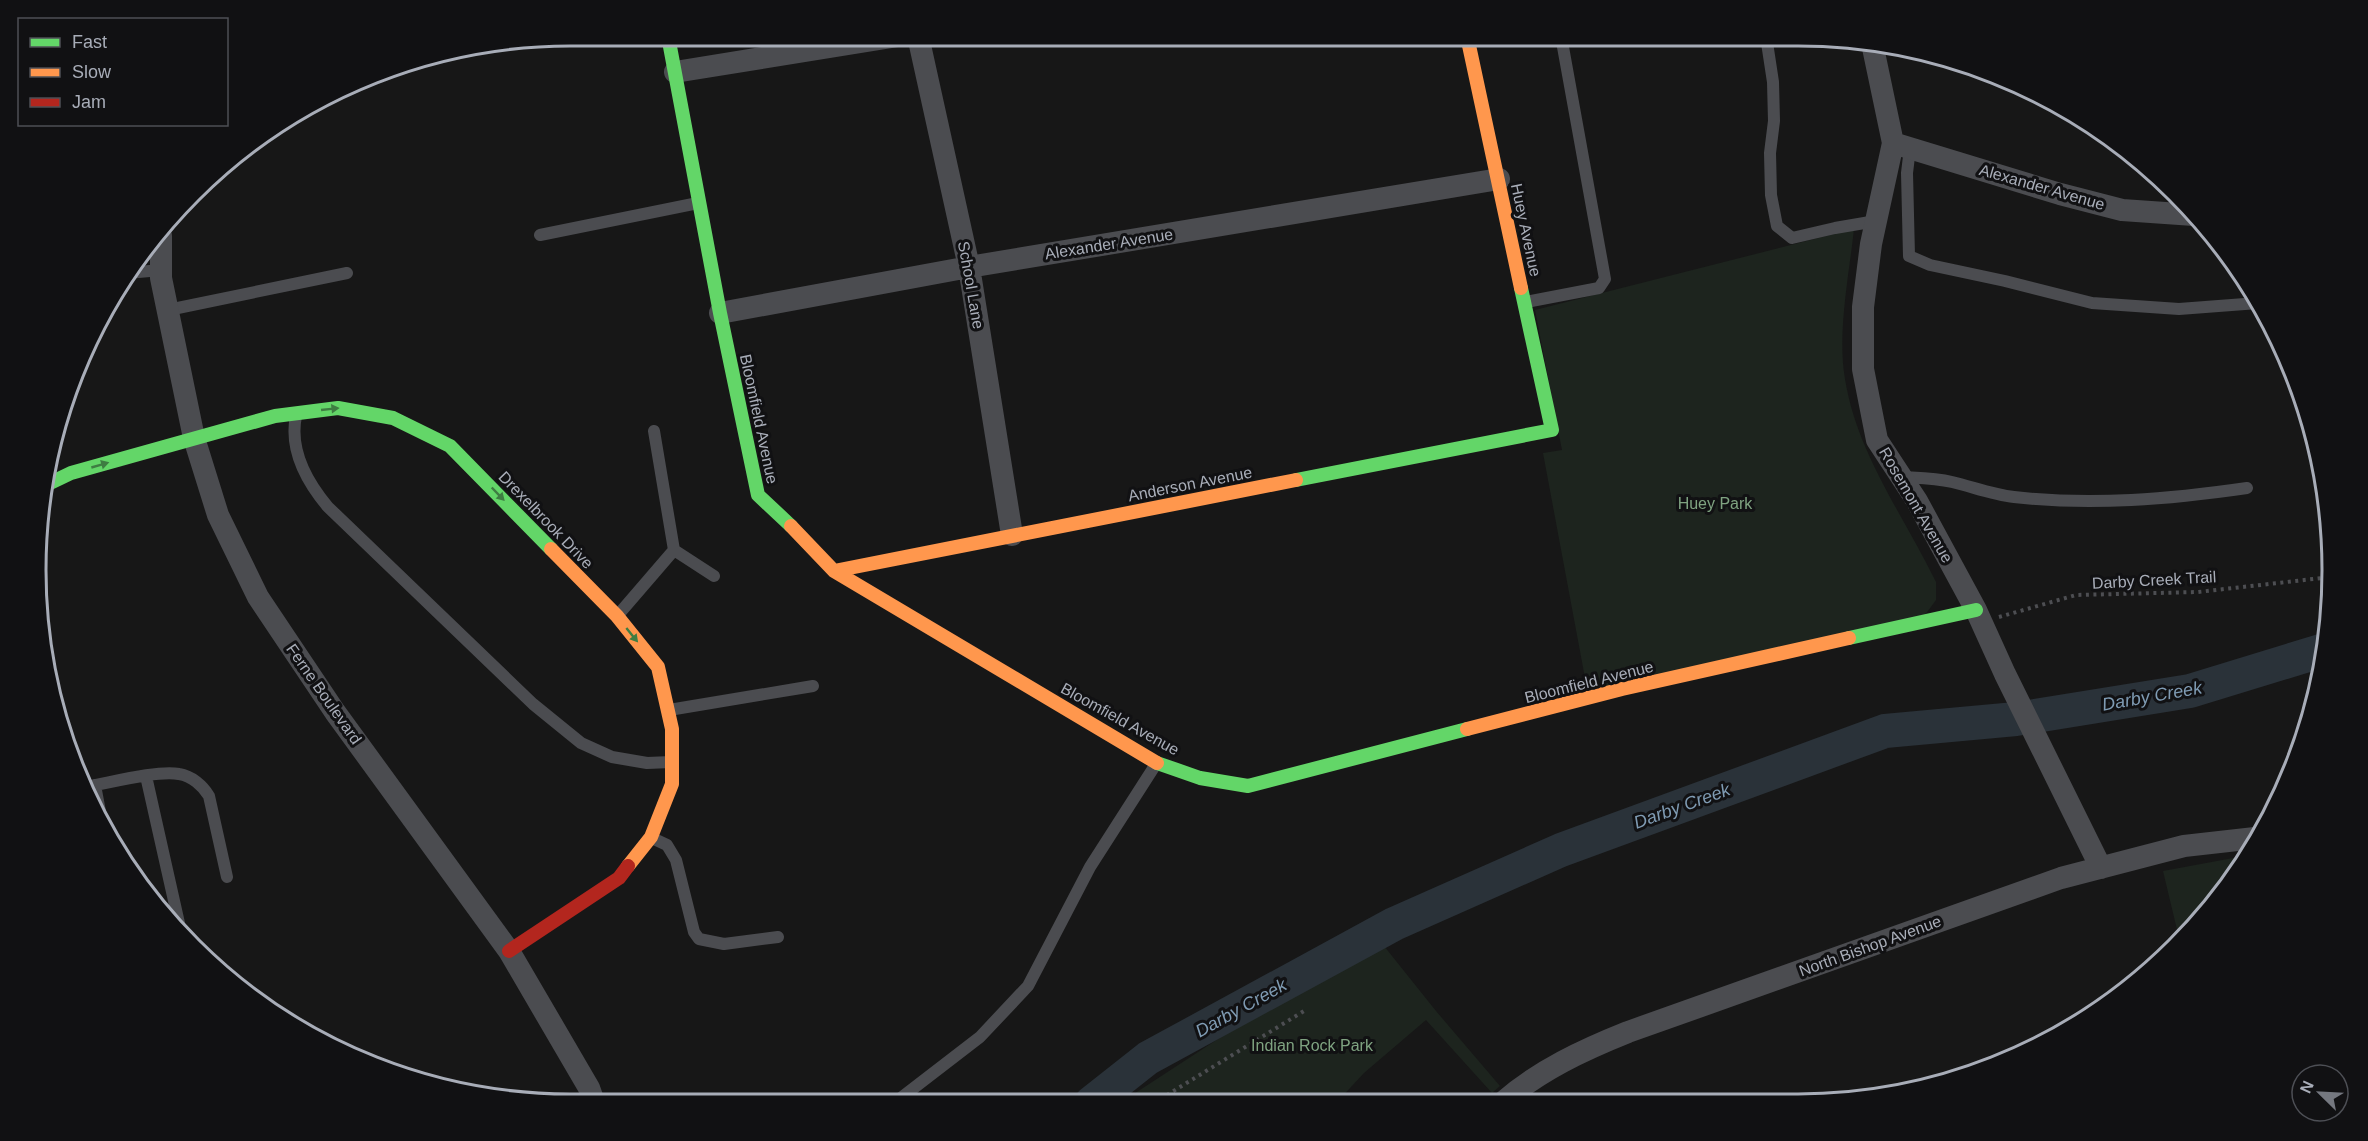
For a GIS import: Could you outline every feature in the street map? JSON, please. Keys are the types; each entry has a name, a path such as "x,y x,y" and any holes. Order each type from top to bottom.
{"street":[{"name":"Bloomfield Avenue","path":"670,46 720,313 758,495 802,536 834,571 1157,763 1200,778 1248,786 1622,689 1978,616"},
{"path":"675,72 836,46"},
{"name":"School Lane","path":"920,46 969,267 1012,535"},
{"name":"Huey Avenue","path":"1469,46 1552,430"},
{"name":"Rosemont Avenue","path":"1875,53 1902,146 1876,221 1863,307 1863,369 1878,440 1902,477 1978,616 2101,868"},
{"name":"Alexander Avenue","path":"1902,146 2060,194 2122,210 2181,214"},
{"name":"Alexander Avenue","path":"720,313 969,267 1499,179"},
{"name":"Ferne Boulevard","path":"161,245 161,270 194,438 218,515 258,597 335,712 509,951 591,1094"},
{"name":"Drexelbrook Drive","path":"55,481 71,473 275,416 338,408 393,418 450,446 617,616 658,667 672,729 672,784 651,837 619,878 509,951"},
{"name":"Anderson Avenue","path":"834,571 1552,430"},
{"name":"North Bishop Avenue","path":"1512,1094 1577,1053 1628,1032 2061,878 2184,846 2247,839"}],"lane":[{"path":"1525,302 1599,288 1605,279 1563,46"},
{"path":"1768,46 1773,82 1774,121 1770,153 1771,195 1777,226 1792,238 1876,221"},
{"path":"1902,146 1907,173 1909,255 1930,266 2092,303 2180,309 2248,304"},
{"path":"540,235 699,203"},
{"path":"140,272 161,270"},
{"path":"168,310 346,273"},
{"path":"296,413 293,429 298,456 310,486 328,507 533,704 581,743 612,757 647,763 672,762"},
{"path":"654,431 675,550 714,576"},
{"path":"1902,477 1934,479 2002,496 2039,499 2165,499 2247,488"},
{"path":"617,616 675,550"},
{"path":"668,710 813,686"},
{"path":"906,1094 980,1037 1028,987 1090,867 1157,763"},
{"path":"93,786 180,774 204,788 209,796 227,877"},
{"path":"146,777 177,916"},
{"path":"651,837 667,845 676,860 694,932 699,939 724,944 778,937"}],"path":[{"name":"Darby Creek Trail","path":"1978,616 2076,595 2198,592 2322,578"},
{"path":"1169,1094 1304,1011"}],"green space":[{"name":"Huey Park","path":"1854,229 1842,343 1845,379 1851,407 1883,484 1936,582 1936,600 1922,619 1588,694 1543,453 1562,450 1535,310"},
{"path":"2236,858 2213,889 2177,931 2163,871"},
{"name":"Indian Rock Park","path":"1376,936 1500,1086 1492,1093 1426,1020 1364,1073 1344,1094 1134,1094"}],"waterway":[{"name":"Darby Creek","path":"1102,1094 1148,1058 1394,924 1561,850 1885,731 2016,719 2190,691 2315,653"}],"traffic: fast":[{"path":"670,46 720,313 758,495 791,526"},
{"path":"1296,480 1552,430 1521,288"},
{"path":"55,481 71,473 275,416 338,408 393,418 450,446 551,549"},
{"path":"1849,638 1976,610"},
{"path":"1157,763 1200,778 1248,786 1467,729"}],"traffic: slow":[{"path":"1469,46 1521,288"},
{"path":"834,571 1296,480"},
{"path":"791,526 834,571 1157,763"},
{"path":"551,549 617,616 658,667 672,729 672,784 651,837 628,866"},
{"path":"1467,729 1622,689 1849,638"}],"traffic: jam":[{"path":"509,951 619,878 628,866"}]}
